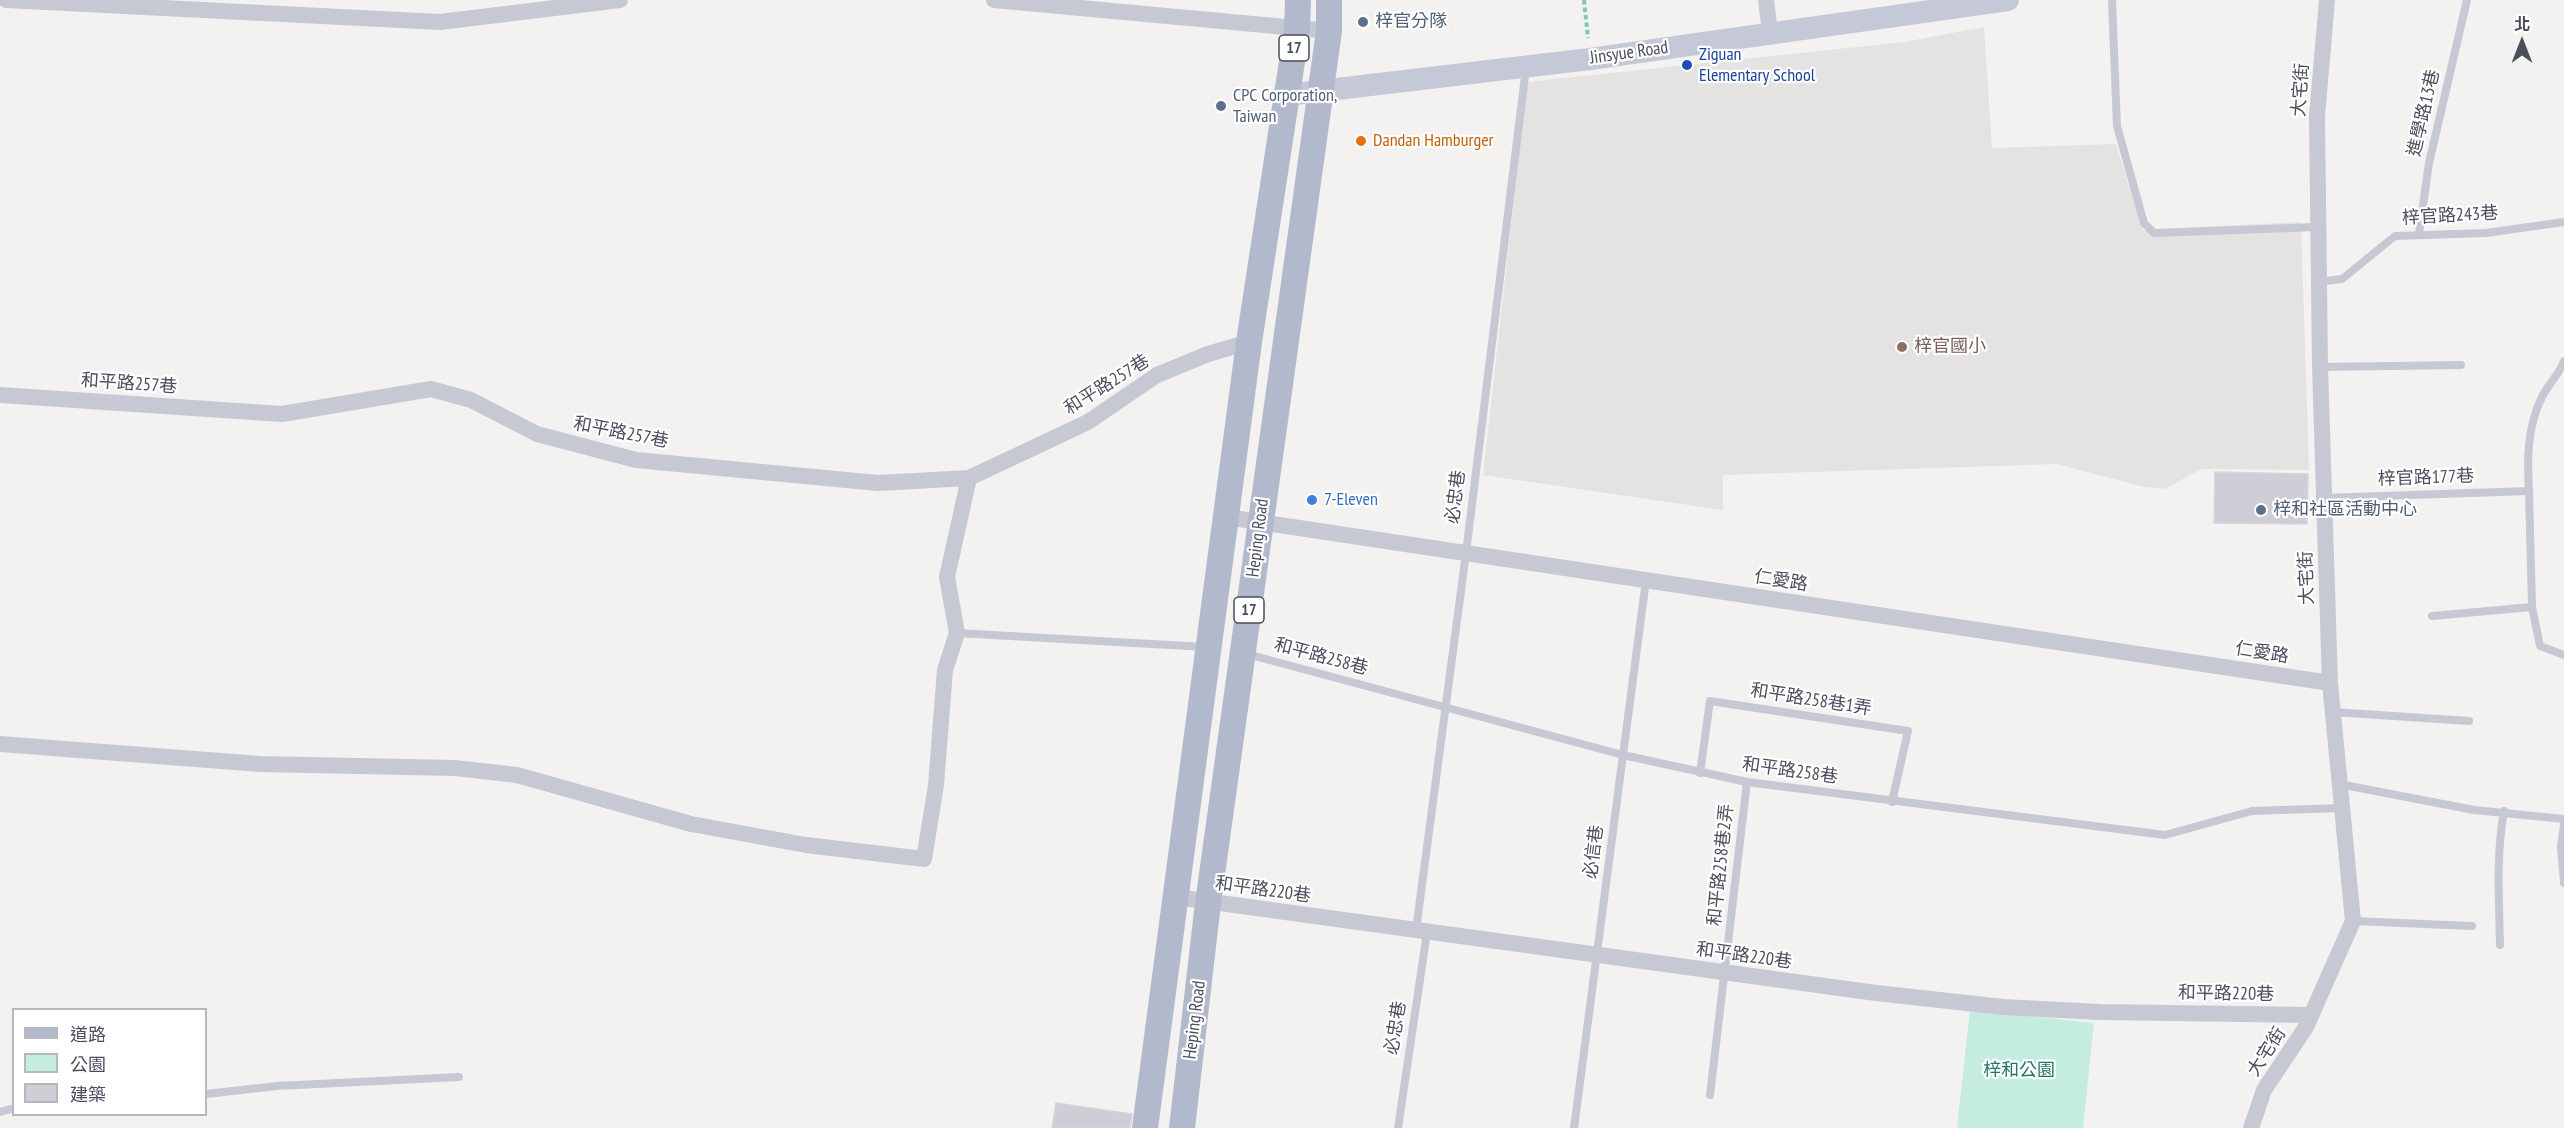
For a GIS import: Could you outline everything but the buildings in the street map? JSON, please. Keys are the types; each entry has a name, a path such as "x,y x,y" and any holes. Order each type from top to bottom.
{"main road":[{"name":"17","path":"1286,95 1298,0"},
{"name":"17","path":"1321,92 1329,31 1329,0"},
{"name":"Heping Road","path":"1182,1128 1209,903 1260,522 1321,92"},
{"name":"Heping Road","path":"1145,1128 1249,342 1286,95"}],"street":[{"path":"6,0 440,22 620,0"},
{"path":"994,0 1329,31"},
{"path":"1766,0 1770,33"},
{"name":"Jinsyue Road","path":"1286,95 1590,59 2008,0"},
{"name":"大宅街","path":"2251,1128 2264,1090 2306,1027 2354,921 2330,683 2320,367 2317,116 2327,0"},
{"name":"和平路257巷","path":"0,395 282,414 431,389 471,400 537,434 636,459 878,483 969,478 1088,422 1157,375 1208,354 1249,342"},
{"path":"0,744 260,764 455,768 517,775 691,824 806,845 924,859 936,785 945,670 957,633 947,577 969,478"},
{"name":"仁愛路","path":"1226,517 2330,683"},
{"name":"和平路220巷","path":"1176,897 1597,956 1876,993 2003,1007 2099,1012 2311,1015"}],"lane":[{"path":"2112,0 2117,126 2144,224 2154,232 2318,227"},
{"name":"進學路13巷","path":"2419,234 2429,162 2467,0"},
{"name":"必忠巷","path":"1398,1128 1422,931 1445,707 1526,67"},
{"name":"梓官路243巷","path":"2318,282 2342,279 2395,236 2486,233 2564,222"},
{"path":"2564,361 2542,397 2534,420 2527,455 2532,607 2540,646 2564,655"},
{"path":"2320,367 2461,365"},
{"name":"梓官路177巷","path":"2324,498 2529,491"},
{"name":"必信巷","path":"1574,1128 1646,580"},
{"path":"2432,616 2532,607"},
{"path":"957,633 1209,648"},
{"name":"和平路258巷","path":"1244,653 1623,755 1747,782 2165,835 2252,812 2342,808"},
{"name":"和平路258巷1弄","path":"1700,773 1710,701 1908,731 1892,802"},
{"path":"2333,712 2469,721"},
{"name":"和平路258巷2弄","path":"1710,1095 1747,782"},
{"path":"2339,783 2474,810 2564,819"},
{"path":"2500,945 2498,892 2500,832 2504,812"},
{"path":"2564,824 2561,846 2564,883"},
{"path":"2354,921 2472,926"},
{"path":"207,1094 277,1086 459,1077"}],"path":[{"path":"1584,0 1590,59"}],"shaded area":[{"name":"梓官國小","path":"1984,27 1992,148 2116,144 2143,230 2301,222 2309,470 2202,469 2164,489 2144,487 2057,464 1723,475 1723,510 1483,475 1527,82 1904,42"}],"green space":[{"name":"梓和公園","path":"1970,1010 2094,1023 2083,1128 1957,1128"}],"place":[{"name":"梓官分隊","path":"1363,22"},
{"name":"Ziguan Elementary School","path":"1687,65"},
{"name":"CPC Corporation, Taiwan","path":"1221,106"},
{"name":"Dandan Hamburger","path":"1361,141"},
{"name":"梓官國小","path":"1902,347"},
{"name":"7-Eleven","path":"1312,500"},
{"name":"梓和社區活動中心","path":"2261,510"}]}
